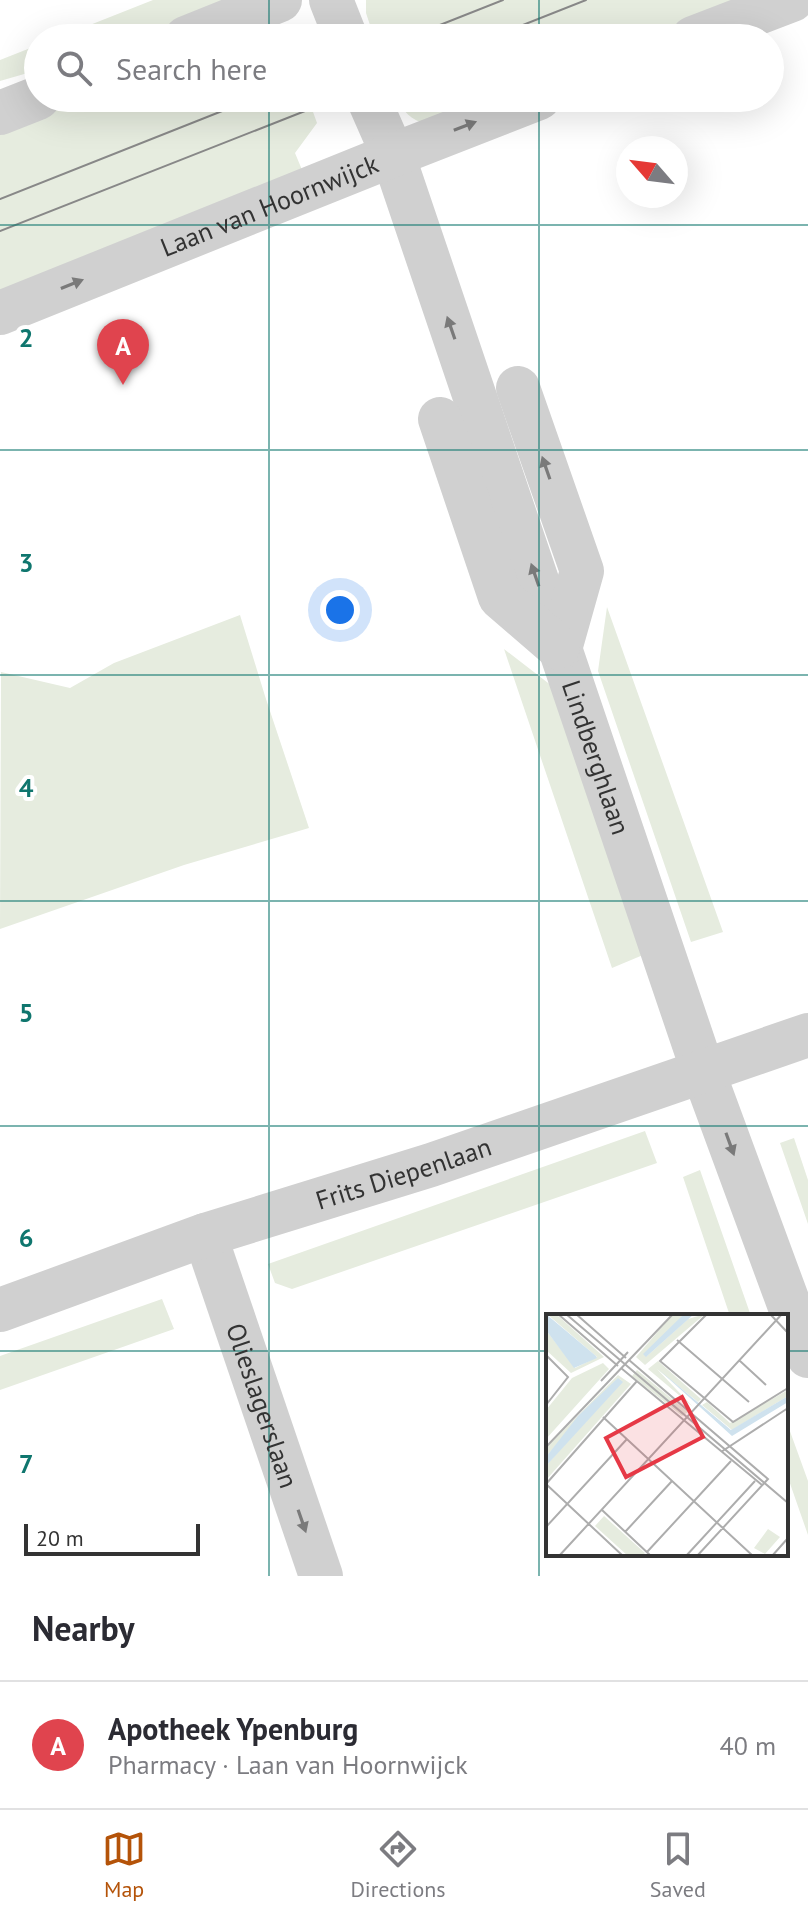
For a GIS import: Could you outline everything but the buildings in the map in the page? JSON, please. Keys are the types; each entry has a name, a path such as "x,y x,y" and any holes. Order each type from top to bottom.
{"street":[{"path":"221,24 280,0"},
{"path":"331,0 340,24"},
{"path":"729,24 792,0"},
{"path":"0,113 24,104"},
{"name":"Lindberghlaan","path":"374,112 393,155 703,1071 808,1356"},
{"name":"Laan van Hoornwijck","path":"0,313 503,112"},
{"path":"440,419 500,597 560,649 582,571 518,388"},
{"name":"Frits Diepenlaan","path":"0,1310 205,1235 431,1165 808,1035"},
{"name":"Olieslagerslaan","path":"205,1235 321,1576"}],"shaded area":[{"path":"153,0 236,0 185,24 92,24"},
{"path":"366,0 753,0 692,24 370,24"},
{"path":"24,51 24,74 0,81 0,60"},
{"path":"42,112 313,112 317,123 295,153 305,177 0,297 0,129"},
{"path":"406,112 462,112 426,124"},
{"path":"607,607 723,932 691,942 598,671"},
{"path":"240,615 309,828 184,865 0,929 1,672 70,688 114,663"},
{"path":"504,649 552,686 643,955 612,968"},
{"path":"645,1131 657,1163 292,1289 275,1283 268,1264"},
{"path":"794,1138 808,1180 808,1224 780,1143"},
{"path":"700,1170 750,1314 729,1314 683,1177"},
{"path":"162,1299 174,1329 0,1390 0,1356"},
{"path":"788,1426 808,1481 808,1535 788,1478"}],"tram line":[{"path":"442,24 503,0"},
{"path":"525,24 586,0"},
{"path":"0,199 220,112"},
{"path":"0,231 302,112"}],"place":[{"name":"Apotheek Ypenburg","path":"123,385"}]}
